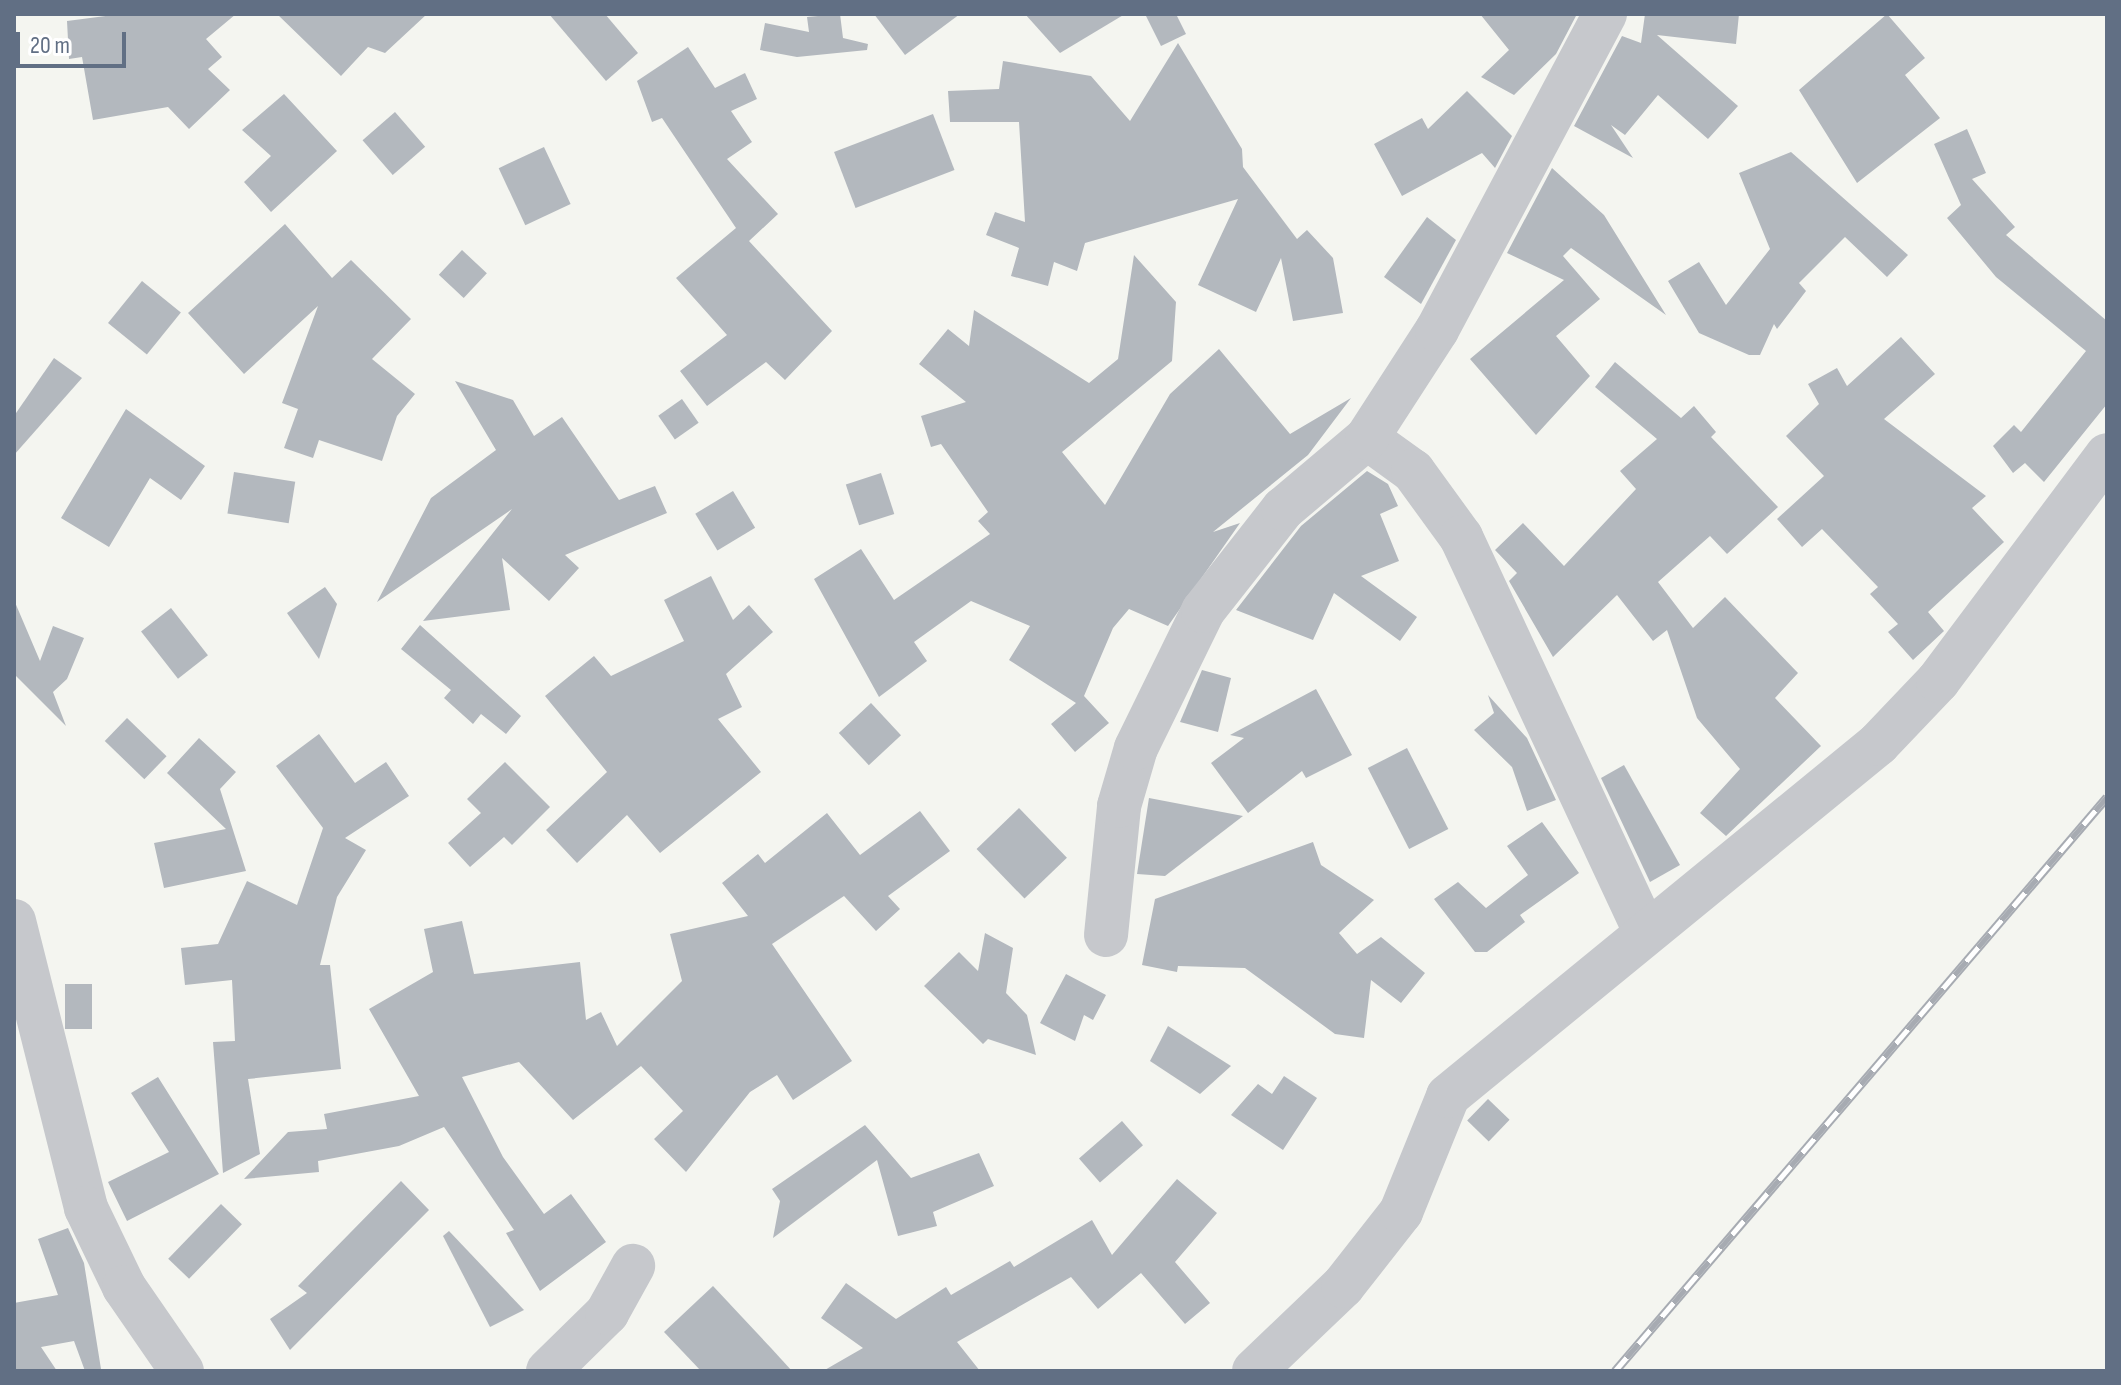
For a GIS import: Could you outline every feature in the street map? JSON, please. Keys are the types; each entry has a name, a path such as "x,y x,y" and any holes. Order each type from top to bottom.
{"street":[{"path":"1106,935 1119,806 1136,748 1203,611 1283,509 1367,438 1437,330 1605,14"},
{"path":"1367,438 1413,471 1461,537 1646,933"},
{"path":"1254,1371 1343,1286 1401,1212 1448,1096 1646,933 1794,818 1928,692 2107,455"},
{"path":"14,921 86,1208 124,1287 182,1371"},
{"path":"548,1371 607,1313 633,1266"}],"building":[{"path":"121,14 236,14 206,39 222,57 208,69 230,90 189,129 168,107 93,120 82,57 69,59 67,21"},
{"path":"277,14 427,14 385,53 368,47 341,76"},
{"path":"549,14 605,14 638,53 606,81"},
{"path":"840,14 843,38 868,44 867,50 797,57 760,50 765,23 809,32 807,17"},
{"path":"874,14 960,14 905,55"},
{"path":"1025,14 1125,14 1060,53"},
{"path":"1145,14 1176,14 1186,34 1161,46"},
{"path":"1480,14 1577,14 1556,54 1514,95 1481,77 1509,50"},
{"path":"1645,14 1739,14 1736,44 1657,35 1738,106 1708,139 1658,95 1625,135 1611,125 1633,158 1574,126 1622,36 1641,43"},
{"path":"1887,14 1925,58 1905,75 1940,118 1857,183 1799,90"},
{"path":"1178,43 1242,149 1243,167 1297,239 1307,230 1333,258 1343,313 1293,321 1281,258 1256,312 1198,285 1238,199 1085,243 1077,271 1054,262 1048,286 1011,276 1019,248 986,235 995,212 1025,222 1019,122 950,122 948,91 999,89 1003,61 1091,76 1130,121"},
{"path":"688,47 715,88 745,73 757,99 731,111 752,142 727,159 778,214 749,241 832,331 785,380 766,362 707,406 680,371 727,335 676,278 736,228 662,118 652,122 637,81"},
{"path":"1467,91 1512,136 1495,168 1482,153 1402,196 1374,144 1422,118 1428,129"},
{"path":"284,94 337,151 271,212 244,182 271,156 242,130"},
{"path":"395,112 425,147 393,175 363,140"},
{"path":"933,114 955,170 856,208 834,152"},
{"path":"1967,129 1986,173 1972,179 2015,227 2006,235 2107,321 2107,404 2044,482 2025,463 2013,473 1993,446 2014,425 2021,432 2086,351 1996,277 1947,218 1961,205 1934,144"},
{"path":"544,147 571,204 525,225 499,168"},
{"path":"1791,152 1908,255 1887,277 1845,237 1799,283 1806,291 1777,329 1774,324 1760,355 1749,355 1699,333 1668,281 1699,262 1726,305 1770,249 1739,173"},
{"path":"1552,168 1604,215 1666,315 1571,248 1563,256 1600,299 1556,336 1590,376 1536,435 1470,359 1564,280 1507,253"},
{"path":"1427,217 1456,240 1421,304 1384,277"},
{"path":"285,224 332,278 351,260 411,319 372,359 415,394 397,416 382,461 319,440 313,458 284,448 298,409 282,403 318,306 244,374 188,313"},
{"path":"462,250 487,273 464,298 439,275"},
{"path":"1134,255 1176,302 1172,361 1062,452 1105,505 1170,394 1219,349 1290,434 1351,398 1308,455 1213,532 1240,523 1168,626 1129,609 1113,628 1084,696 1109,723 1075,752 1051,724 1076,703 1009,660 1030,626 971,601 914,642 927,661 879,697 814,579 861,549 894,600 990,534 978,521 988,512 941,444 931,447 921,416 966,402 919,364 948,329 969,346 974,310 1089,383 1118,359"},
{"path":"142,281 181,312 147,354 108,323"},
{"path":"1901,337 1935,374 1884,419 1986,496 1972,508 2004,542 1928,612 1944,631 1913,660 1888,632 1898,624 1870,594 1878,587 1822,529 1802,547 1777,519 1824,476 1786,436 1819,404 1808,384 1837,368 1847,386"},
{"path":"54,358 82,378 14,455 14,416"},
{"path":"1615,362 1681,418 1694,406 1716,432 1711,437 1778,507 1727,554 1710,536 1658,582 1693,628 1725,597 1798,673 1775,698 1821,746 1726,836 1700,813 1740,769 1697,718 1667,630 1653,641 1617,595 1553,657 1509,581 1517,573 1495,550 1523,523 1564,566 1636,489 1620,471 1657,439 1595,387"},
{"path":"455,381 513,400 534,436 562,417 619,500 655,486 667,513 565,555 579,568 549,601 502,558 510,610 423,621 512,509 377,602 431,498 496,450"},
{"path":"682,399 699,423 675,439 658,416"},
{"path":"126,409 205,466 181,500 150,478 109,547 61,518"},
{"path":"1367,471 1388,484 1398,506 1380,514 1399,561 1361,576 1417,617 1400,641 1334,593 1313,640 1236,610 1301,526"},
{"path":"234,472 295,482 289,523 227,513"},
{"path":"881,473 894,514 859,525 846,484"},
{"path":"733,491 755,528 717,551 695,514"},
{"path":"711,576 733,620 749,605 773,632 726,674 742,707 718,719 761,772 660,853 627,815 577,863 546,830 607,772 545,696 594,656 611,676 684,641 664,600"},
{"path":"325,587 337,604 319,659 287,613"},
{"path":"14,600 40,661 53,626 84,638 67,679 53,692 66,726 14,674"},
{"path":"171,608 208,655 178,679 141,631"},
{"path":"420,625 521,716 506,734 481,714 473,724 444,698 451,690 401,649"},
{"path":"1202,670 1231,678 1218,732 1180,722"},
{"path":"1316,689 1352,755 1306,778 1302,771 1248,813 1211,763 1244,738 1230,735"},
{"path":"1488,695 1527,738 1556,800 1527,811 1512,767 1474,730 1494,713"},
{"path":"871,703 901,735 869,765 839,733"},
{"path":"127,718 167,756 144,779 105,741"},
{"path":"319,734 355,783 386,762 409,796 345,838 366,850 337,897 320,965 330,965 341,1069 248,1079 260,1154 223,1173 213,1042 235,1041 232,980 185,985 181,948 218,944 247,881 297,905 323,828 276,766"},
{"path":"199,738 236,772 220,789 246,871 164,888 154,843 226,829 167,773"},
{"path":"1407,748 1448,829 1409,849 1368,768"},
{"path":"505,762 550,807 512,845 504,837 470,867 448,843 481,813 467,799"},
{"path":"1624,765 1680,865 1650,882 1601,778"},
{"path":"1149,798 1243,816 1165,876 1137,874"},
{"path":"1019,808 1067,858 1024,899 977,849"},
{"path":"920,811 950,851 888,896 900,909 876,931 844,896 772,944 852,1061 793,1100 777,1075 750,1092 686,1172 654,1139 683,1111 641,1066 573,1120 519,1062 462,1077 503,1157 544,1214 571,1194 606,1242 540,1291 506,1233 514,1230 444,1127 399,1146 318,1161 319,1172 244,1179 288,1132 327,1129 324,1114 419,1096 369,1009 433,972 424,929 462,921 474,974 580,962 586,1020 601,1012 617,1046 682,981 670,934 748,916 722,883 758,854 765,863 827,813 860,855"},
{"path":"1542,822 1579,873 1520,915 1525,922 1487,952 1475,952 1434,899 1458,882 1486,908 1528,875 1507,846"},
{"path":"1313,842 1321,865 1374,900 1339,933 1357,954 1381,937 1425,973 1401,1003 1371,980 1364,1038 1335,1034 1245,968 1178,966 1177,972 1142,965 1155,899"},
{"path":"985,933 1013,948 1006,993 1027,1015 1036,1055 988,1039 983,1044 924,986 959,952 978,971"},
{"path":"1066,974 1106,995 1093,1020 1084,1015 1075,1041 1040,1023"},
{"path":"65,984 92,984 92,1029 65,1029"},
{"path":"1168,1026 1231,1066 1200,1094 1150,1061"},
{"path":"1284,1076 1317,1098 1283,1150 1231,1115 1258,1084 1272,1094"},
{"path":"158,1077 219,1174 127,1221 108,1182 169,1152 131,1093"},
{"path":"1488,1099 1510,1120 1489,1141 1467,1121"},
{"path":"1122,1121 1143,1145 1100,1183 1079,1158"},
{"path":"865,1125 911,1178 979,1153 994,1186 933,1212 937,1226 898,1236 877,1160 773,1238 780,1201 772,1189"},
{"path":"1177,1179 1217,1213 1175,1262 1210,1303 1185,1324 1141,1273 1098,1309 1071,1277 957,1342 980,1371 823,1371 863,1348 821,1318 846,1283 896,1319 946,1287 951,1295 1010,1261 1014,1267 1092,1220 1112,1255"},
{"path":"401,1181 429,1210 290,1350 270,1319 307,1293 298,1286"},
{"path":"221,1204 242,1224 189,1279 168,1259"},
{"path":"68,1228 84,1263 101,1369 85,1371 74,1341 41,1347 57,1371 14,1371 14,1303 58,1295 38,1239"},
{"path":"449,1231 524,1310 490,1327 443,1236"},
{"path":"713,1286 792,1371 701,1371 664,1332"}],"railway":[{"path":"1615,1371 2107,797"}]}
